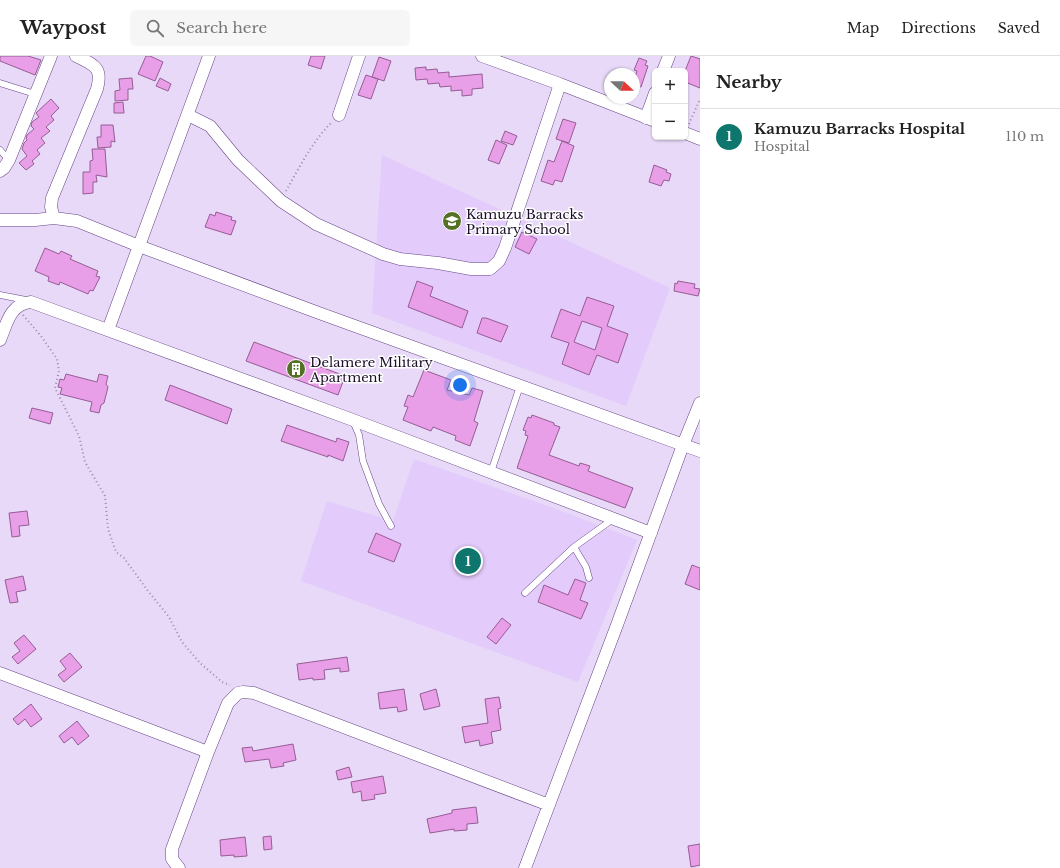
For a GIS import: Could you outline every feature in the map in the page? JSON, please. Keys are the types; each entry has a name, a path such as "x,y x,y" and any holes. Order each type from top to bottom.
{"street":[{"path":"0,171 9,160 51,56"},
{"path":"54,218 51,207 52,198 100,77 95,67 76,56"},
{"path":"108,330 209,56"},
{"path":"339,115 359,56"},
{"path":"482,56 560,84 650,120 653,104"},
{"path":"188,115 210,126 238,160 281,201 316,224 383,254 400,259 438,263 471,269 490,269 499,261 505,248 560,84"},
{"path":"688,130 700,139"},
{"path":"0,220 35,220 54,218 77,221 140,246 700,452"},
{"path":"0,340 10,316 16,308 23,303 32,302 353,420 651,533"},
{"path":"525,868 700,403"},
{"path":"0,673 208,752"},
{"path":"179,868 172,859 172,849 228,703 238,693 243,692 254,693 549,805"}],"lane":[{"path":"0,83 36,94"},
{"path":"0,150 9,160"},
{"path":"0,295 32,302"},
{"path":"491,472 520,386"},
{"path":"353,420 359,435 363,461 379,504 391,526"},
{"path":"525,593 574,547 613,519"},
{"path":"574,547 586,567 589,578"}],"path":[{"path":"688,125 700,99"},
{"path":"281,201 304,159 326,128 339,115"},
{"path":"16,308 41,336 57,359 59,371 55,388 79,436 86,462 105,496 108,529 116,552 124,558 148,591 170,617 182,642 200,663 222,682 243,692"}],"shaded area":[{"name":"Kamuzu Barracks Primary School","path":"382,155 670,288 626,406 372,313"},
{"path":"414,459 562,511 637,540 578,682 301,581 327,501 393,521"}],"building":[{"path":"0,56 28,56 41,60 35,75 0,61"},
{"path":"146,56 150,56 163,62 155,81 138,74"},
{"path":"311,56 325,56 321,69 308,65"},
{"path":"691,56 700,59 700,88 688,83 688,68 686,68"},
{"path":"379,57 391,61 384,81 372,77"},
{"path":"639,58 647,61 645,65 648,66 641,87 640,68 635,68"},
{"path":"426,67 426,70 437,69 438,73 449,72 449,77 482,74 483,88 472,89 472,95 462,96 462,90 451,91 451,86 440,87 439,83 428,84 427,79 416,80 415,68"},
{"path":"366,75 378,79 371,99 358,95"},
{"path":"132,78 133,89 128,89 128,100 115,101 115,91 120,90 119,79"},
{"path":"160,78 171,84 168,91 156,86"},
{"path":"51,99 59,108 51,116 54,120 46,127 50,131 41,138 45,143 37,150 40,154 32,161 34,164 26,170 19,163 27,156 22,149 24,143 27,140 27,135 34,129 31,126 32,122 39,117 36,113"},
{"path":"123,102 124,113 114,113 114,103"},
{"path":"563,119 576,123 569,143 556,139"},
{"path":"101,125 113,125 115,142 111,141 111,147 98,148 97,137 101,137"},
{"path":"505,131 517,136 513,145 501,141"},
{"path":"496,140 507,145 499,164 488,160"},
{"path":"562,141 574,146 562,182 555,180 553,185 541,181 548,160 554,162"},
{"path":"92,149 105,149 107,177 96,175 97,182 93,182 93,193 83,194 83,172 90,172 90,161 93,160"},
{"path":"654,165 667,170 666,172 671,174 669,181 664,180 661,186 649,182"},
{"path":"216,212 232,217 231,220 236,221 231,235 205,227 210,214 215,216"},
{"path":"522,232 537,239 529,254 515,247"},
{"path":"45,248 59,254 61,251 72,256 70,259 98,271 96,276 100,277 93,291 90,290 88,294 60,282 59,285 48,281 49,277 35,271"},
{"path":"417,281 433,287 430,296 468,311 462,328 408,307"},
{"path":"678,281 695,284 694,288 700,289 698,296 674,291 675,283 677,284"},
{"path":"587,297 614,306 607,326 628,334 618,363 597,355 589,375 562,364 569,343 551,337 561,309 580,316","holes":["582,321 602,328 595,350 574,342"]},
{"path":"482,318 508,326 501,342 477,333"},
{"name":"Delamere Military Apartment","path":"254,342 345,376 338,395 246,361"},
{"path":"424,370 451,380 447,390 469,395 472,388 483,391 474,421 478,423 470,446 455,440 456,436 433,427 431,431 403,420 408,407 404,406 408,395 413,397"},
{"path":"66,374 97,382 99,374 108,376 106,384 108,387 104,403 101,405 99,413 90,411 92,402 60,394 62,388 58,387 60,379 64,380"},
{"path":"170,385 232,409 227,424 165,400"},
{"path":"32,408 53,413 50,424 29,418"},
{"path":"532,415 554,423 554,425 560,427 549,455 579,466 580,463 590,466 588,471 633,488 625,508 517,468 528,436 525,435 526,431 523,430 528,417 531,418"},
{"path":"287,425 336,442 337,438 349,442 343,461 281,441"},
{"path":"27,511 29,525 19,526 20,536 12,537 9,513"},
{"path":"376,533 401,544 394,562 368,552"},
{"path":"692,565 700,568 700,590 685,584"},
{"path":"23,576 26,590 16,592 18,602 10,603 5,580"},
{"path":"575,579 586,583 580,600 588,603 581,619 538,602 544,585 568,595"},
{"path":"502,618 511,625 496,644 487,637"},
{"path":"24,635 36,649 18,664 12,657 20,651 14,643"},
{"path":"70,653 82,667 64,682 58,675 66,669 60,661"},
{"path":"347,657 349,671 340,672 340,668 324,670 325,679 313,680 313,678 299,680 297,664"},
{"path":"404,689 407,710 398,712 397,707 380,709 378,693"},
{"path":"436,689 440,706 424,710 420,694"},
{"path":"499,697 501,708 498,709 501,730 491,732 493,743 480,746 479,740 465,743 462,727 488,723 485,699"},
{"path":"31,704 42,719 31,727 25,719 18,725 13,719"},
{"path":"77,721 89,736 78,745 72,737 64,743 59,736"},
{"path":"293,744 296,760 283,763 284,766 271,768 269,759 245,762 242,748 252,747 253,751"},
{"path":"349,767 352,777 338,780 336,771"},
{"path":"383,776 386,793 374,795 375,799 362,801 361,791 353,793 351,782"},
{"path":"476,807 478,823 467,824 467,830 454,831 454,829 430,833 427,819 452,813 452,810"},
{"path":"271,836 272,849 264,850 263,837"},
{"path":"245,837 247,856 221,856 220,840"},
{"path":"700,844 700,865 691,867 688,846"}],"place":[{"name":"Kamuzu Barracks Primary School","path":"452,221"},
{"name":"Delamere Military Apartment","path":"296,369"},
{"name":"Kamuzu Barracks Hospital","path":"468,561"}]}
